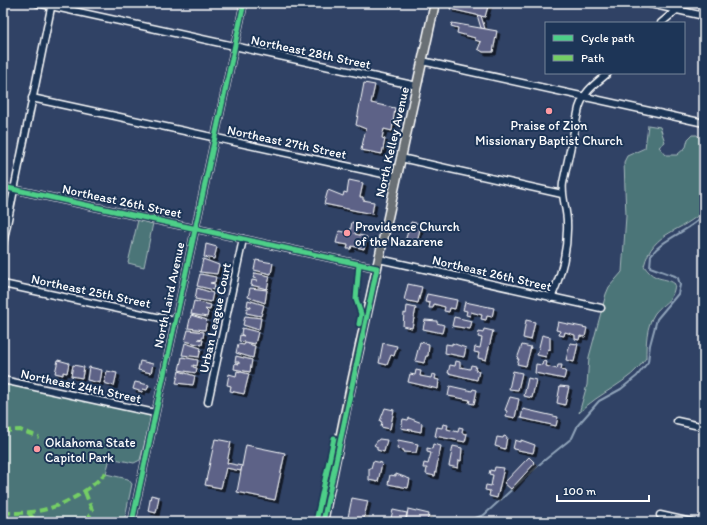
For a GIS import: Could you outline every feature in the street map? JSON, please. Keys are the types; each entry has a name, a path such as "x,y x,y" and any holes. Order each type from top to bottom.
{"main road":[{"name":"North Kelley Avenue","path":"323,522 435,3"}],"street":[{"name":"Northeast 28th Street","path":"37,3 52,5 417,86"},
{"name":"North Laird Avenue","path":"132,522 194,228 244,3"},
{"path":"646,3 704,16"},
{"path":"662,22 685,3"},
{"path":"3,244 52,5"},
{"path":"422,61 704,123"},
{"path":"551,298 562,269 567,234 566,212 562,194 564,177 583,96 588,89 607,74"},
{"name":"Northeast 27th Street","path":"32,98 397,177"},
{"path":"401,158 562,194"},
{"name":"Northeast 26th Street","path":"3,187 243,239 378,263 601,308"},
{"name":"Urban League Court","path":"208,402 243,239"},
{"name":"Northeast 25th Street","path":"3,284 175,320"},
{"name":"Northeast 24th Street","path":"3,380 155,413"},
{"path":"677,421 704,427"},
{"path":"660,515 691,522"}],"green space":[{"path":"648,125 660,127 665,142 659,147 666,155 677,155 686,147 688,139 692,135 697,135 704,143 704,158 701,176 704,185 704,210 695,218 661,239 654,245 648,254 644,266 648,271 654,276 675,284 674,290 668,301 655,313 652,318 647,335 646,358 639,367 623,381 587,405 579,413 587,385 589,357 606,294 609,287 622,272 626,216 624,162 627,156 645,148"},
{"path":"138,220 153,223 144,267 128,263"},
{"name":"Oklahoma State Capitol Park","path":"3,382 149,414 151,419 140,460 134,463 110,458 106,474 128,479 132,484 124,522 3,522"}],"building":[{"path":"452,3 489,3 485,17 450,9"},
{"path":"477,15 481,16 485,29 481,28"},
{"path":"452,23 497,31 493,52 483,52 478,49 481,42 475,40 475,38 457,33 458,28 451,26"},
{"path":"364,83 375,85 371,103 395,108 392,131 384,129 382,138 385,139 382,154 361,150 366,129 356,125"},
{"path":"349,180 363,183 360,197 363,197 363,200 374,202 372,214 324,204 328,190 343,196 344,192 347,193"},
{"path":"352,222 357,224 355,234 367,237 364,249 352,246 351,249 347,249 348,245 336,243 339,231 350,233"},
{"path":"411,222 421,224 417,244 405,241"},
{"path":"206,244 217,247 214,259 204,257"},
{"path":"203,259 219,265 217,274 200,272"},
{"path":"256,260 273,263 271,274 254,270"},
{"path":"255,273 270,276 267,289 251,285 252,280 257,281 257,279 253,278"},
{"path":"200,274 216,277 215,282 210,283 215,284 214,290 197,286"},
{"path":"408,284 422,287 418,303 404,300"},
{"path":"197,288 213,293 211,302 195,299"},
{"path":"250,288 267,290 265,303 248,297"},
{"path":"427,294 457,300 455,309 450,308 449,312 444,311 445,307 434,304 433,308 429,308 430,303 425,302"},
{"path":"248,300 264,305 261,316 246,313 247,308 251,308 247,306"},
{"path":"194,301 211,305 210,310 205,309 208,312 207,317 191,314"},
{"path":"465,302 494,308 492,317 487,316 486,320 481,319 482,315 471,312 470,316 466,315 467,311 463,310"},
{"path":"407,306 416,308 412,328 403,326 404,313 406,314"},
{"path":"191,315 207,320 205,330 188,328"},
{"path":"245,316 261,318 259,330 243,325"},
{"path":"454,317 472,321 470,329 452,326"},
{"path":"425,320 437,321 437,323 444,325 442,333 423,329"},
{"path":"526,320 535,322 531,340 523,338"},
{"path":"558,322 587,328 585,337 580,336 579,340 575,339 575,335 565,332 564,336 559,335 560,331 556,330"},
{"path":"242,328 258,332 255,344 239,341 240,335 244,336 241,334"},
{"path":"484,329 493,331 486,360 478,358 479,353 474,352 475,347 480,348 482,338 478,337 479,332 483,333"},
{"path":"188,330 204,332 203,338 198,339 203,340 202,345 185,341"},
{"path":"542,335 550,337 550,350 548,349 546,357 537,355"},
{"path":"420,342 429,344 428,356 426,356 424,363 415,361"},
{"path":"185,343 201,348 199,357 182,355"},
{"path":"245,343 255,346 253,358 236,353 238,344 244,345"},
{"path":"383,343 397,346 394,356 391,355 387,365 379,363"},
{"path":"452,343 466,348 464,357 445,353 446,344 452,345"},
{"path":"570,343 578,344 574,362 566,360"},
{"path":"522,345 531,347 526,366 517,364 519,359 517,359"},
{"path":"236,356 252,360 250,372 234,369 235,363 239,364 239,362 235,362"},
{"path":"182,357 198,360 197,366 193,365 193,367 197,368 196,373 179,370"},
{"path":"58,360 69,363 67,373 63,372 63,375 55,373"},
{"path":"140,361 153,364 151,373 138,370"},
{"path":"456,361 460,362 460,367 470,369 471,365 476,366 475,370 479,371 477,380 448,373 450,365 455,366"},
{"path":"543,361 547,362 546,366 557,369 558,365 562,365 561,370 566,371 564,379 535,373 536,364 542,365"},
{"path":"73,365 84,367 82,378 71,376"},
{"path":"89,367 102,370 100,383 87,380"},
{"path":"416,370 421,371 420,376 431,378 432,374 436,375 435,379 439,380 438,389 408,382 410,374 415,375"},
{"path":"107,371 117,373 114,386 104,383"},
{"path":"179,371 195,376 193,385 176,383"},
{"path":"237,371 249,374 244,394 230,391 231,386 227,385 229,374 236,376"},
{"path":"513,371 522,373 518,390 509,389"},
{"path":"528,378 536,380 532,398 524,396"},
{"path":"135,382 149,385 147,390 143,389 142,392 133,389"},
{"path":"450,386 472,391 473,389 477,390 474,404 469,403 470,400 448,396"},
{"path":"560,386 569,387 565,405 557,403"},
{"path":"510,397 519,399 515,418 506,416 507,411 505,410"},
{"path":"385,408 394,410 390,429 381,427 382,422 380,421"},
{"path":"523,409 558,417 556,426 521,418"},
{"path":"409,418 422,423 421,432 401,428 403,419 408,420"},
{"path":"443,424 448,425 447,429 458,432 459,427 463,428 462,433 467,434 465,442 435,436 437,427 442,428"},
{"path":"504,436 507,437 505,449 495,446 497,437 503,438"},
{"path":"215,439 231,442 227,463 242,466 241,471 226,468 221,488 205,485"},
{"path":"379,439 387,440 384,452 377,450 377,447 374,445"},
{"path":"398,440 418,444 416,453 403,452 404,450 397,449"},
{"path":"515,440 521,442 521,440 535,445 533,453 513,449"},
{"path":"433,444 441,446 435,476 426,474 427,468 423,468 424,463 428,464 431,453 427,452 427,448 432,449"},
{"path":"246,445 285,453 275,500 237,492"},
{"path":"453,446 462,448 461,461 459,460 458,468 449,466"},
{"path":"529,457 535,463 511,489 504,483"},
{"path":"373,461 382,463 378,482 369,480 369,468 371,468"},
{"path":"495,467 504,468 497,498 489,496 490,491 485,490 486,485 491,486 493,475 489,474 490,470 494,471"},
{"path":"396,474 410,479 408,488 388,484 390,475 396,476"},
{"path":"151,495 159,497 156,513 148,511"},
{"path":"352,498 368,501 363,522 347,522"},
{"path":"408,509 429,514 427,522 406,522"},
{"path":"393,510 407,513 405,522 390,522"}],"waterway":[{"path":"464,522 484,515 541,463 572,438 578,425 599,401 621,389 637,376 648,362 650,345 657,319 678,294 680,285 678,278 675,276 650,267 651,255 663,244 691,226 704,215"}],"marked path":[{"path":"3,431 20,430 39,437"},
{"path":"3,512 32,512 59,505 84,492 106,473"},
{"path":"85,492 92,510 87,522"},
{"path":"28,512 33,518 32,522"}],"cycle path":[{"path":"132,522 244,3"},
{"path":"3,187 377,268 323,522"},
{"path":"359,264 356,299 361,314 359,324"},
{"path":"316,522 334,438"}],"place":[{"name":"Praise of Zion Missionary Baptist Church","path":"549,111"},
{"name":"Providence Church of the Nazarene","path":"347,233"},
{"name":"Oklahoma State Capitol Park","path":"37,449"}]}
